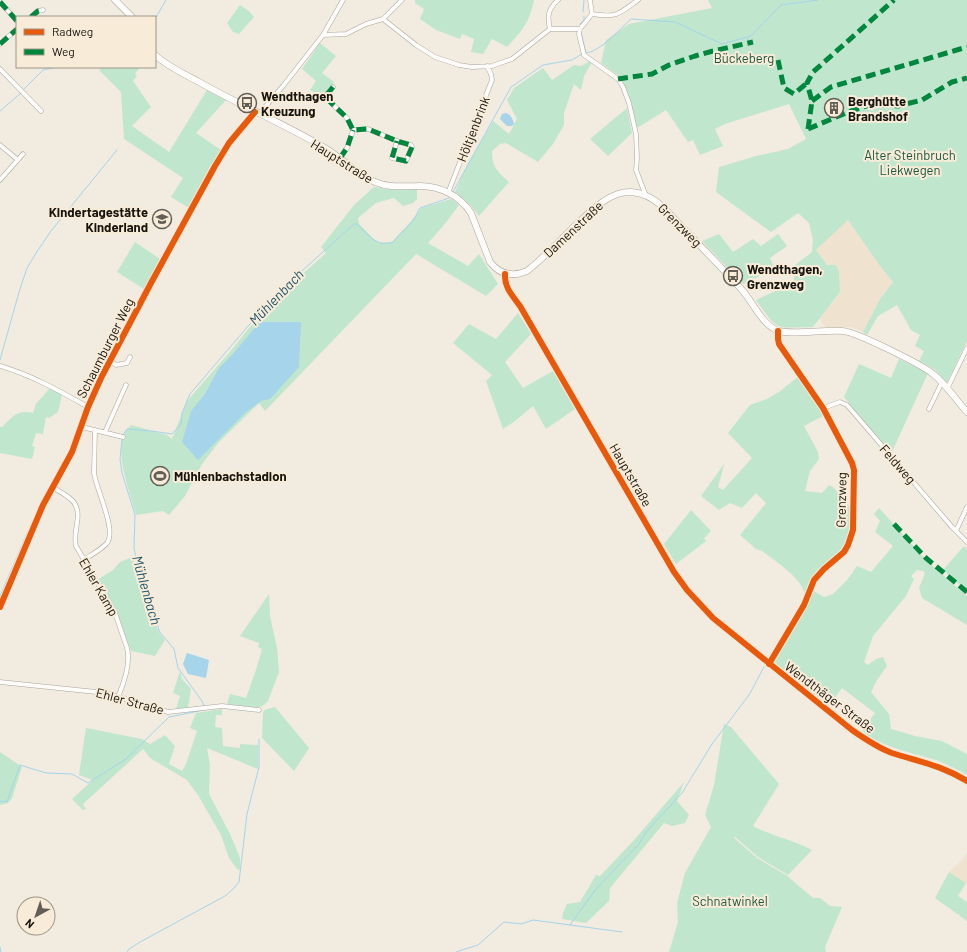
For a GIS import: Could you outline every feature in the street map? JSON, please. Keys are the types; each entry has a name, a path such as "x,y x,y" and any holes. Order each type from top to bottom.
{"street":[{"path":"115,0 131,16"},
{"name":"Schaumburger Weg","path":"0,607 43,505 72,452 94,392 215,166 229,143 305,59 323,35 343,0"},
{"path":"323,35 346,34 366,24 383,19 402,0"},
{"path":"550,29 548,14 550,8 558,0"},
{"path":"590,0 592,14 580,29 579,34 583,52 588,58 618,79 623,87 629,103 636,134 636,170 646,196"},
{"path":"592,14 613,16 619,14 638,0"},
{"path":"0,2 16,19"},
{"path":"32,16 38,11 43,10"},
{"path":"383,19 416,45 435,57 459,65 472,67 487,66 512,59 550,29 580,29"},
{"path":"0,44 16,30"},
{"name":"Hauptstraße","path":"156,56 181,72 324,148 367,178 385,185 429,186 448,193 461,201 471,213 490,262 494,268 505,274 504,281 506,286 527,318 674,572 687,590 713,618 769,664"},
{"name":"Höltjenbrink","path":"448,193 492,80 487,66"},
{"path":"0,70 41,111"},
{"path":"333,87 325,96 347,118 353,130 347,148 340,158"},
{"path":"353,130 368,129 411,145 412,147 406,161 392,158 397,141"},
{"path":"0,145 18,160"},
{"path":"0,180 23,154"},
{"name":"Damenstraße","path":"505,274 520,274 527,271 591,211 609,197 628,192 646,196"},
{"name":"Grenzweg","path":"646,196 663,207 742,290 766,322 778,330 779,344 823,408 852,463 854,470 853,530 844,552 814,580 804,605 769,664"},
{"path":"778,330 784,332 849,332 921,365 942,382 967,412"},
{"path":"947,389 967,348"},
{"path":"110,361 116,365 127,363 130,357"},
{"path":"0,366 12,369 44,383 88,407"},
{"path":"929,409 942,382"},
{"path":"105,432 126,385"},
{"name":"Feldweg","path":"823,408 840,402 847,405 967,542"},
{"path":"82,427 123,437"},
{"path":"83,560 103,546 109,539 105,511 94,473 95,430"},
{"name":"Ehler Kamp","path":"52,487 72,500 78,508 75,540 83,560 115,613 129,653 128,665 118,697"},
{"path":"956,531 967,508"},
{"name":"Wendthäger Straße","path":"769,664 866,740 892,753 944,768 967,781"},
{"name":"Ehler Straße","path":"0,682 106,693 168,712 222,706 260,710"}],"shaded area":[{"path":"848,219 880,266 893,282 880,299 863,332 852,327 825,327 819,318 840,292 839,272 827,265 816,250"},
{"path":"967,853 967,882 966,883 949,872"}],"green space":[{"path":"415,0 534,0 525,26 507,47 492,39 483,54 471,52 474,39 462,34 460,39 436,30 420,19 424,9 415,3"},
{"path":"708,0 967,0 967,341 947,383 934,369 919,361 924,351 915,346 920,335 911,330 897,305 878,316 867,335 863,332 880,299 893,282 848,220 816,250 827,265 836,265 839,272 840,292 813,327 791,328 778,326 756,300 794,282 794,266 812,252 813,240 809,223 798,213 771,232 716,192 719,167 756,156 788,149 806,139 789,104 725,124 715,129 723,146 700,155 693,140 688,142 666,110 637,128 623,82 619,76 601,63 606,40 629,24 712,8"},
{"path":"240,5 249,11 254,17 239,34 233,32 227,23"},
{"path":"320,43 336,56 322,73 334,82 322,97 310,90 316,81 302,69"},
{"path":"590,61 592,62 584,76 581,90 574,84 564,113 564,125 553,144 538,162 506,143 500,144 492,151 494,165 501,175 509,182 479,216 471,206 455,192 468,163 493,121 509,134 517,119 507,100 514,88 543,68 552,80 574,65 581,66"},
{"path":"102,68 139,68 135,74 137,76 133,81 151,107 132,126 169,152 207,90 226,100 196,133 221,150 189,208 171,197 183,178 124,139 121,92 99,70"},
{"path":"627,108 632,133 608,156 590,139"},
{"path":"374,187 395,190 417,189 417,199 413,203 403,206 394,198 376,203 358,218 359,224 378,243 392,242 421,208 451,199 459,205 428,243 468,266 479,254 498,284 486,296 416,254 265,411 259,403 219,442 202,464 185,496 169,515 163,511 136,515 122,462 122,441 125,432 131,425 167,435 172,439 187,401 229,353 266,307 326,253 321,247 354,205"},
{"path":"719,234 733,252 753,239 761,246 778,234 787,246 770,258 775,269 743,284 702,241"},
{"path":"135,242 160,259 144,289 117,272"},
{"path":"518,313 531,334 505,362 523,388 553,371 575,409 546,429 533,406 503,429 486,381 492,375 453,343 469,324 496,339"},
{"path":"899,359 928,373 891,454 844,397 859,364 891,378"},
{"path":"799,376 825,415 804,426 818,452 819,459 810,471 805,491 822,493 829,485 833,487 850,507 850,527 847,541 843,550 818,573 805,596 800,583 788,571 762,551 756,549 740,535 766,503 756,493 742,508 730,503 719,510 701,496 724,464 718,487 723,490 752,458 728,433 750,405 767,399 779,392"},
{"path":"50,388 62,394 58,412 49,418 46,417 43,434 36,433 32,446 35,447 32,459 0,453 0,427 19,413 33,413 36,404"},
{"path":"879,508 927,561 967,596 967,625 922,598 919,588 925,573 917,570 911,576 914,579 906,596 873,636 864,662 868,665 876,659 883,657 887,666 871,692 889,714 891,729 915,736 942,741 967,754 967,775 936,760 888,746 870,737 862,731 875,713 842,688 829,706 773,663 805,606 812,590 824,597 833,594 847,580 857,566 871,572 893,546 875,532 880,521 874,514"},
{"path":"691,510 711,531 704,538 706,541 676,564 664,544"},
{"path":"964,546 967,549 967,591 943,570"},
{"path":"130,558 137,564 158,631 165,640 155,656 131,651 116,611 97,580 113,570 120,562"},
{"path":"269,594 270,616 277,648 279,672 268,701 264,705 257,708 228,704 230,694 246,698 262,649 258,647 259,643 240,636"},
{"path":"180,671 182,679 191,689 188,708 176,709 180,696 173,693"},
{"path":"275,707 309,748 294,771 262,738 264,710"},
{"path":"222,709 222,715 216,715 215,727 222,728 223,746 240,748 240,744 258,745 258,769 207,748 210,765 209,794 230,834 240,858 240,870 237,869 229,858 221,835 198,795 187,780 150,758 143,749 83,804 86,809 83,810 72,799 93,780 79,775 86,728 142,739 150,744 165,735 175,746 169,764 182,771 186,764 197,731 190,728 196,713"},
{"name":"Schnatwinkel","path":"724,724 731,727 779,784 753,826 812,850 788,875 758,857 735,837 734,838 757,858 786,875 813,898 820,898 830,906 842,907 825,947 826,952 669,952 678,922 677,903 685,873 711,827 705,815 714,785"},
{"path":"0,752 22,767 12,798 8,803 0,805"},
{"path":"684,782 677,801 689,815 685,823 672,826 664,823 610,888 609,901 586,923 562,919 567,904 580,902 596,875 600,876 634,840"},
{"path":"949,872 966,883 958,896 967,902 967,921 935,898"}],"water":[{"path":"506,113 513,120 514,124 512,126 507,126 500,119 502,114"},
{"path":"260,322 301,322 299,367 270,399 261,401 245,413 198,460 182,442 191,411 205,394 219,368"},
{"path":"187,653 209,660 206,678 188,674 183,664"}],"waterway":[{"path":"156,17 166,0"},
{"path":"583,12 584,0"},
{"name":"Mühlenbach","path":"581,32 586,53 604,44 631,19 675,22 722,44 751,36 781,5 818,0"},
{"path":"580,24 584,20 584,16"},
{"path":"747,38 751,44"},
{"name":"Mühlenbach","path":"453,192 511,87 543,65 572,60 582,54"},
{"path":"23,90 43,70 53,68"},
{"path":"0,111 21,93"},
{"path":"0,360 27,268 51,231 117,150"},
{"name":"Mühlenbach","path":"123,435 127,429 172,434 181,424 182,413 190,394 273,297 354,224 357,224 377,242 393,242 413,221 420,208 449,198"},
{"name":"Mühlenbach","path":"122,439 120,459 122,473 135,515 134,548 136,558 156,615 159,631 174,649 178,668 204,706"},
{"path":"0,596 28,531"},
{"path":"570,925 596,889 639,844 646,832 682,793 712,744 749,695 764,667"},
{"name":"Mühlenbach","path":"0,801 7,802 20,765 46,773 72,774 88,783 126,759 169,717 204,710"},
{"path":"127,952 140,942 225,896 239,882 247,814 259,767 259,739"},
{"path":"456,952 478,945 504,922 521,924 533,920 622,932"},
{"path":"0,947 1,952"}],"marked path":[{"path":"808,129 812,101 807,83 813,72 894,0"},
{"path":"0,2 16,20"},
{"path":"32,16 38,11 43,10"},
{"path":"0,44 16,30"},
{"path":"618,79 652,74 669,65 695,56 753,42"},
{"path":"812,101 831,87 967,47"},
{"path":"778,60 784,88 794,94 807,83"},
{"path":"808,129 848,112 872,104 898,106 922,100 952,82 967,78"},
{"path":"333,87 325,97 347,118 353,130 368,129 411,145 412,147 406,161 392,158 397,141"},
{"path":"340,158 347,148 353,130"},
{"path":"894,524 926,558 967,592"}],"cycle path":[{"path":"0,607 43,505 72,452 88,407 102,376 215,166 229,143 255,112"},
{"path":"505,274 509,291 520,306 674,572 687,590 713,618 852,730 887,751 939,767 967,781"},
{"path":"769,664 804,605 814,580 824,569 844,552 853,530 854,470 852,463 823,408 779,344 778,331"}],"place":[{"name":"Wendthagen Kreuzung","path":"247,103"},
{"name":"Berghütte Brandshof","path":"834,108"},
{"name":"Kindertagestätte Kinderland","path":"162,219"},
{"name":"Wendthagen, Grenzweg","path":"733,276"},
{"name":"Mühlenbachstadion","path":"160,476"}],"park label":[{"name":"Bückeberg","path":"744,58"},
{"name":"Alter Steinbruch Liekwegen","path":"910,162"}]}
